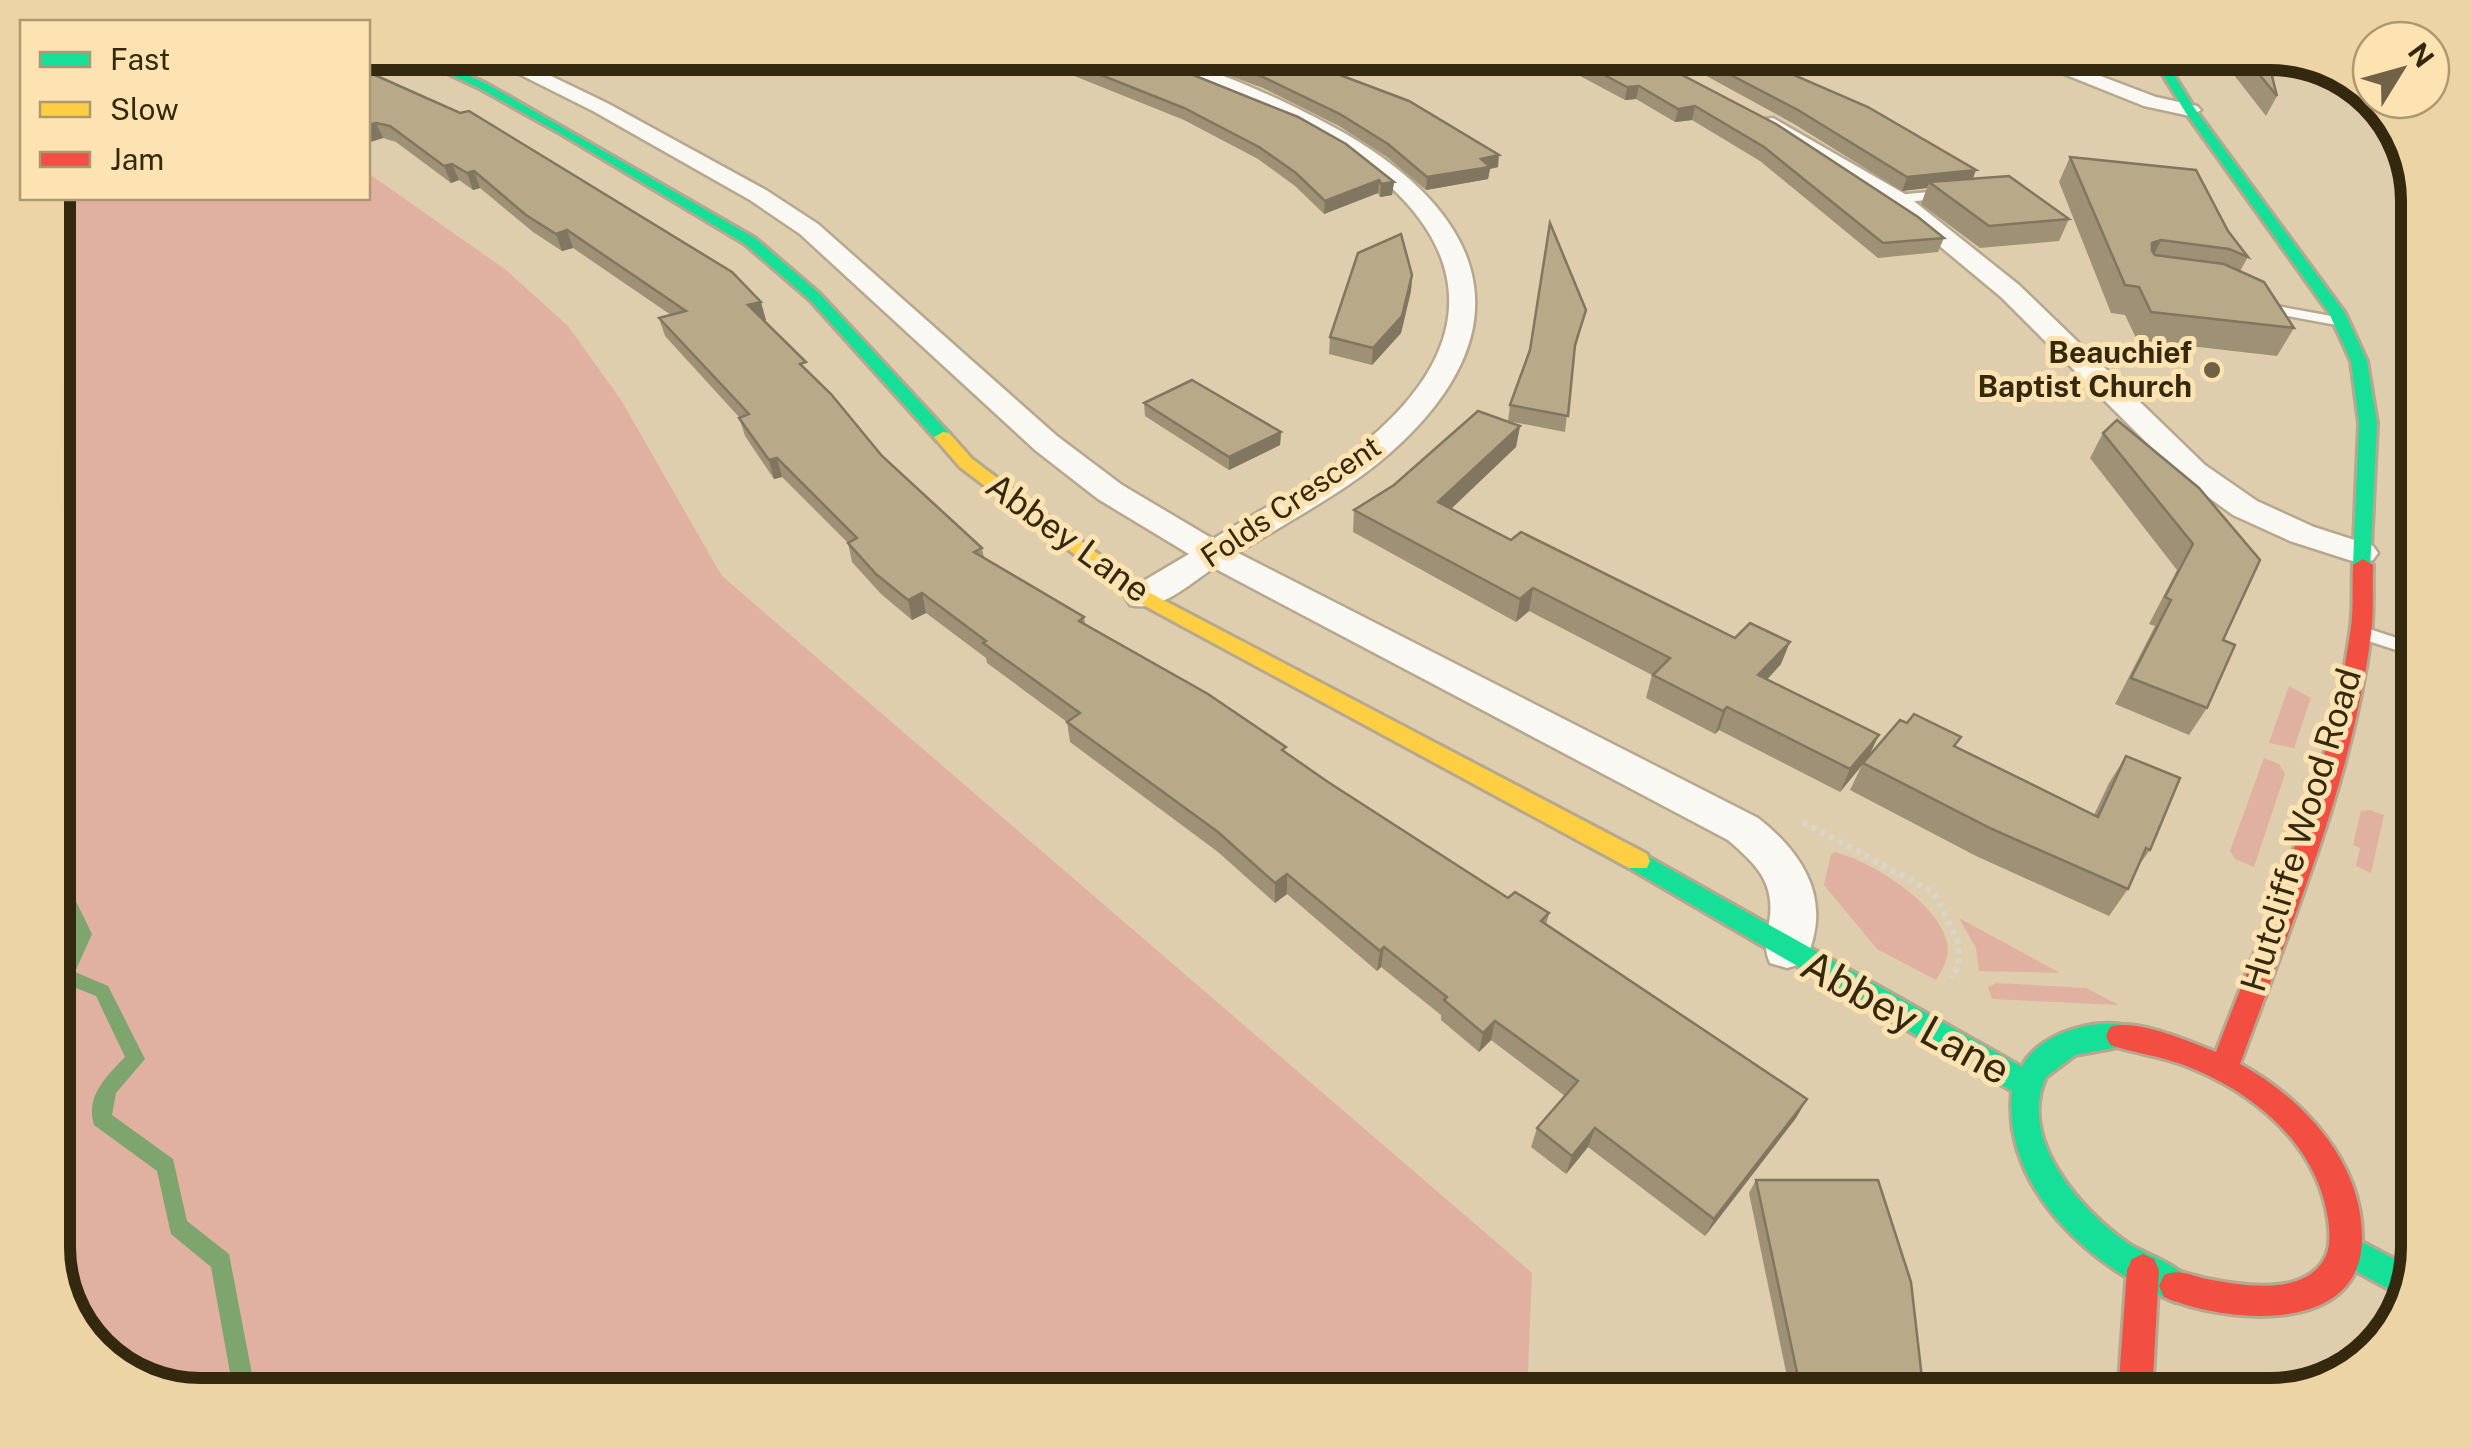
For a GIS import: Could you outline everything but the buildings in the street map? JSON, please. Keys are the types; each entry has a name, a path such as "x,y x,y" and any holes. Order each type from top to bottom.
{"main road":[{"name":"Abbey Lane","path":"447,70 566,132 750,242 815,297 966,463 1143,597 1627,856 2026,1084"},
{"name":"Hutcliffe Wood Road","path":"2165,70 2342,322 2359,361 2368,423 2361,632 2313,816 2224,1069"},
{"name":"Abbey Lane","path":"2095,1036 2153,1040 2224,1069 2265,1096 2317,1150 2342,1200 2347,1226 2345,1248 2334,1274 2304,1296 2278,1303 2236,1303 2209,1297 2143,1270 2088,1230 2044,1176 2025,1130 2026,1084 2050,1052 2095,1036"},
{"path":"2345,1248 2398,1278"},
{"path":"2136,1378 2143,1270"}],"street":[{"name":"Abbey Lane","path":"523,70 600,106 758,194 809,229 1046,442 1110,492 1214,554 1743,829 1782,866 1796,898 1786,949"},
{"name":"Folds Crescent","path":"1143,597 1392,434 1433,388 1459,342 1467,302 1459,265 1439,226 1412,194 1376,162 1288,114 1177,70"},
{"path":"2066,70 2150,102 2190,110"},
{"path":"1750,112 1897,200 2038,315 2150,432 2194,472 2245,508 2302,534 2361,553"}],"lane":[{"path":"1897,200 1974,192"},
{"path":"2242,299 2271,311 2342,322"},
{"path":"2361,632 2401,646"}],"shaded area":[{"path":"370,174 506,270 568,326 621,400 722,576 1532,1273 1528,1378 201,1378 167,1374 121,1351 88,1313 77,1289 70,1256 70,200 370,200"},
{"path":"2289,686 2311,698 2294,748 2269,743"},
{"path":"2264,758 2279,764 2285,774 2254,867 2235,859 2230,851"},
{"path":"2361,811 2384,815 2371,873 2356,866 2360,848 2353,845"},
{"path":"1835,852 1884,874 1932,914 1942,928 1948,948 1936,980 1877,949 1824,885 1831,854"},
{"path":"1959,918 2060,973 1979,971 1976,948"},
{"path":"1996,983 2086,988 2119,1005 1992,999 1988,987"}],"waterway":[{"path":"70,907 83,934 70,964"},
{"path":"70,978 102,991 136,1059 107,1089 101,1119 166,1166 178,1227 221,1261 242,1378"}],"traffic: fast":[{"path":"447,70 567,132 750,241 815,297 943,437"},
{"path":"2165,70 2337,313 2359,361 2368,423 2363,565"},
{"path":"1638,861 2026,1084"},
{"path":"2120,1036 2069,1044 2035,1068 2026,1088 2028,1134 2048,1180 2085,1227 2120,1256 2175,1286"},
{"path":"2345,1248 2398,1278"}],"traffic: slow":[{"path":"943,437 966,463 1143,597 1638,861"}],"traffic: jam":[{"path":"2224,1069 2304,854 2338,745 2361,634 2363,565"},
{"path":"2120,1036 2189,1054 2253,1086 2300,1126 2315,1145 2341,1201 2347,1239 2340,1267 2322,1286 2297,1297 2268,1301 2235,1300 2175,1286"},
{"path":"2136,1378 2143,1270"}],"place":[{"name":"Beauchief Baptist Church","path":"2212,370"}]}
